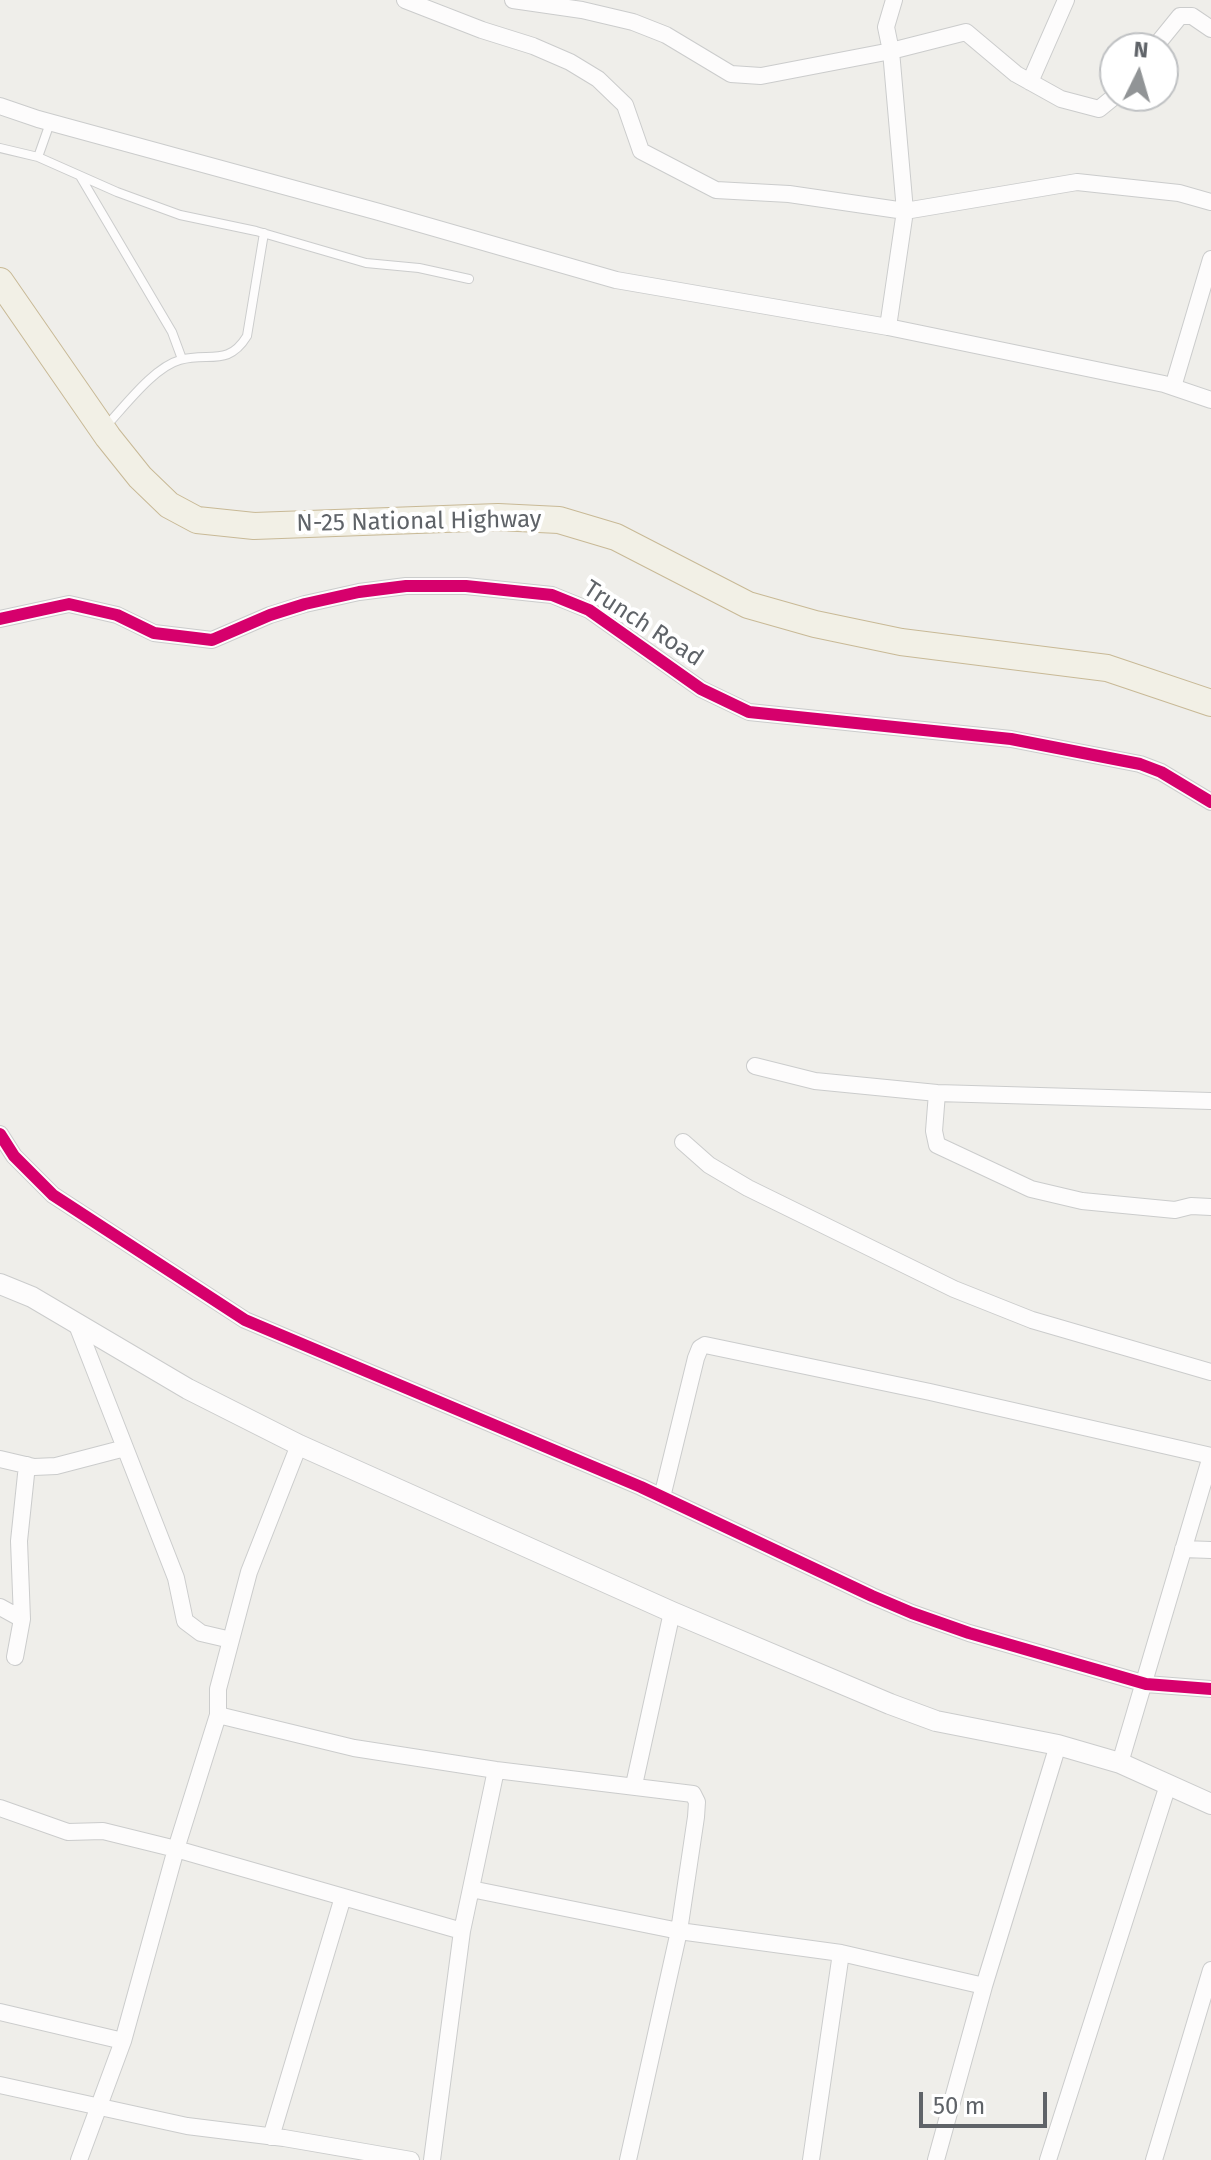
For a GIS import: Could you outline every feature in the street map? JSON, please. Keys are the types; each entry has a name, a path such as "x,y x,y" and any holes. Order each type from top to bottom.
{"highway":[{"name":"N-25 National Highway","path":"0,281 140,477 169,505 197,520 254,526 498,517 559,520 616,537 748,605 775,613 901,642 1107,668 1211,703"}],"street":[{"path":"405,0 570,62 598,79 625,105 641,151 716,190 789,194 905,211 1077,182 1179,193 1211,202"},
{"path":"513,0 582,10 633,22 666,35 731,74 761,76 891,51 966,32 1016,74 1061,99 1099,109"},
{"path":"888,327 905,211 891,51 886,27 894,0"},
{"path":"1030,82 1066,0"},
{"path":"1167,32 1180,16 1192,16 1211,29"},
{"path":"0,106 616,280 888,327 1173,387 1211,400"},
{"path":"1173,387 1211,259"},
{"name":"Trunch Road","path":"0,619 69,604 117,615 154,633 212,640 270,615 359,592 406,586 466,586 552,595 589,610 701,689 749,712 1011,739 1140,764 1161,772 1211,802"},
{"path":"755,1066 815,1081 937,1093 1211,1101"},
{"path":"937,1093 934,1131 937,1145 1031,1189 1082,1201 1175,1210 1191,1206 1211,1207"},
{"path":"0,1134 14,1156 53,1195 245,1320 662,1497 912,1613 969,1633 1146,1684 1211,1689"},
{"path":"683,1142 709,1165 748,1188 954,1289 1032,1320 1211,1372"},
{"path":"0,1284 32,1297 188,1389 299,1445 672,1612 936,1721 1058,1745 1120,1763 1211,1804"},
{"path":"77,1325 176,1578 185,1621 201,1633 231,1640"},
{"path":"662,1497 696,1358 700,1348 705,1345 1211,1456 1146,1684 1120,1763"},
{"path":"79,2160 123,2041 176,1849 218,1715 218,1689 249,1572 299,1445"},
{"path":"0,1459 27,1465 56,1466 125,1448"},
{"path":"15,1657 22,1619 19,1541 27,1465"},
{"path":"1183,1549 1211,1550"},
{"path":"0,1607 22,1619"},
{"path":"634,1785 672,1612"},
{"path":"218,1715 354,1748 496,1770 693,1794 697,1802 679,1931 628,2160"},
{"path":"936,2160 984,1986 1058,1745"},
{"path":"432,2160 462,1931 496,1770"},
{"path":"1048,2160 1168,1785"},
{"path":"0,1808 68,1832 103,1831 176,1849 462,1931"},
{"path":"471,1889 679,1931 841,1953 984,1986"},
{"path":"271,2137 343,1897"},
{"path":"811,2160 841,1953"},
{"path":"1154,2160 1211,1970"},
{"path":"0,2012 123,2041"},
{"path":"0,2085 187,2126 411,2160"}],"lane":[{"path":"38,157 51,122"},
{"path":"0,148 38,157 180,215 264,233 366,263 419,268 469,279"},
{"path":"80,175 172,332 182,359"},
{"path":"103,429 165,366 182,359 231,354 241,345 247,336 264,233"}],"cycle path":[{"path":"0,619 69,604 117,615 154,633 212,640 270,615 359,592 406,586 466,586 552,595 589,610 701,689 749,712 1011,739 1140,764 1161,772 1211,802"},
{"path":"0,1134 14,1156 53,1195 245,1320 641,1487 912,1613 969,1633 1146,1684 1211,1689"}]}
